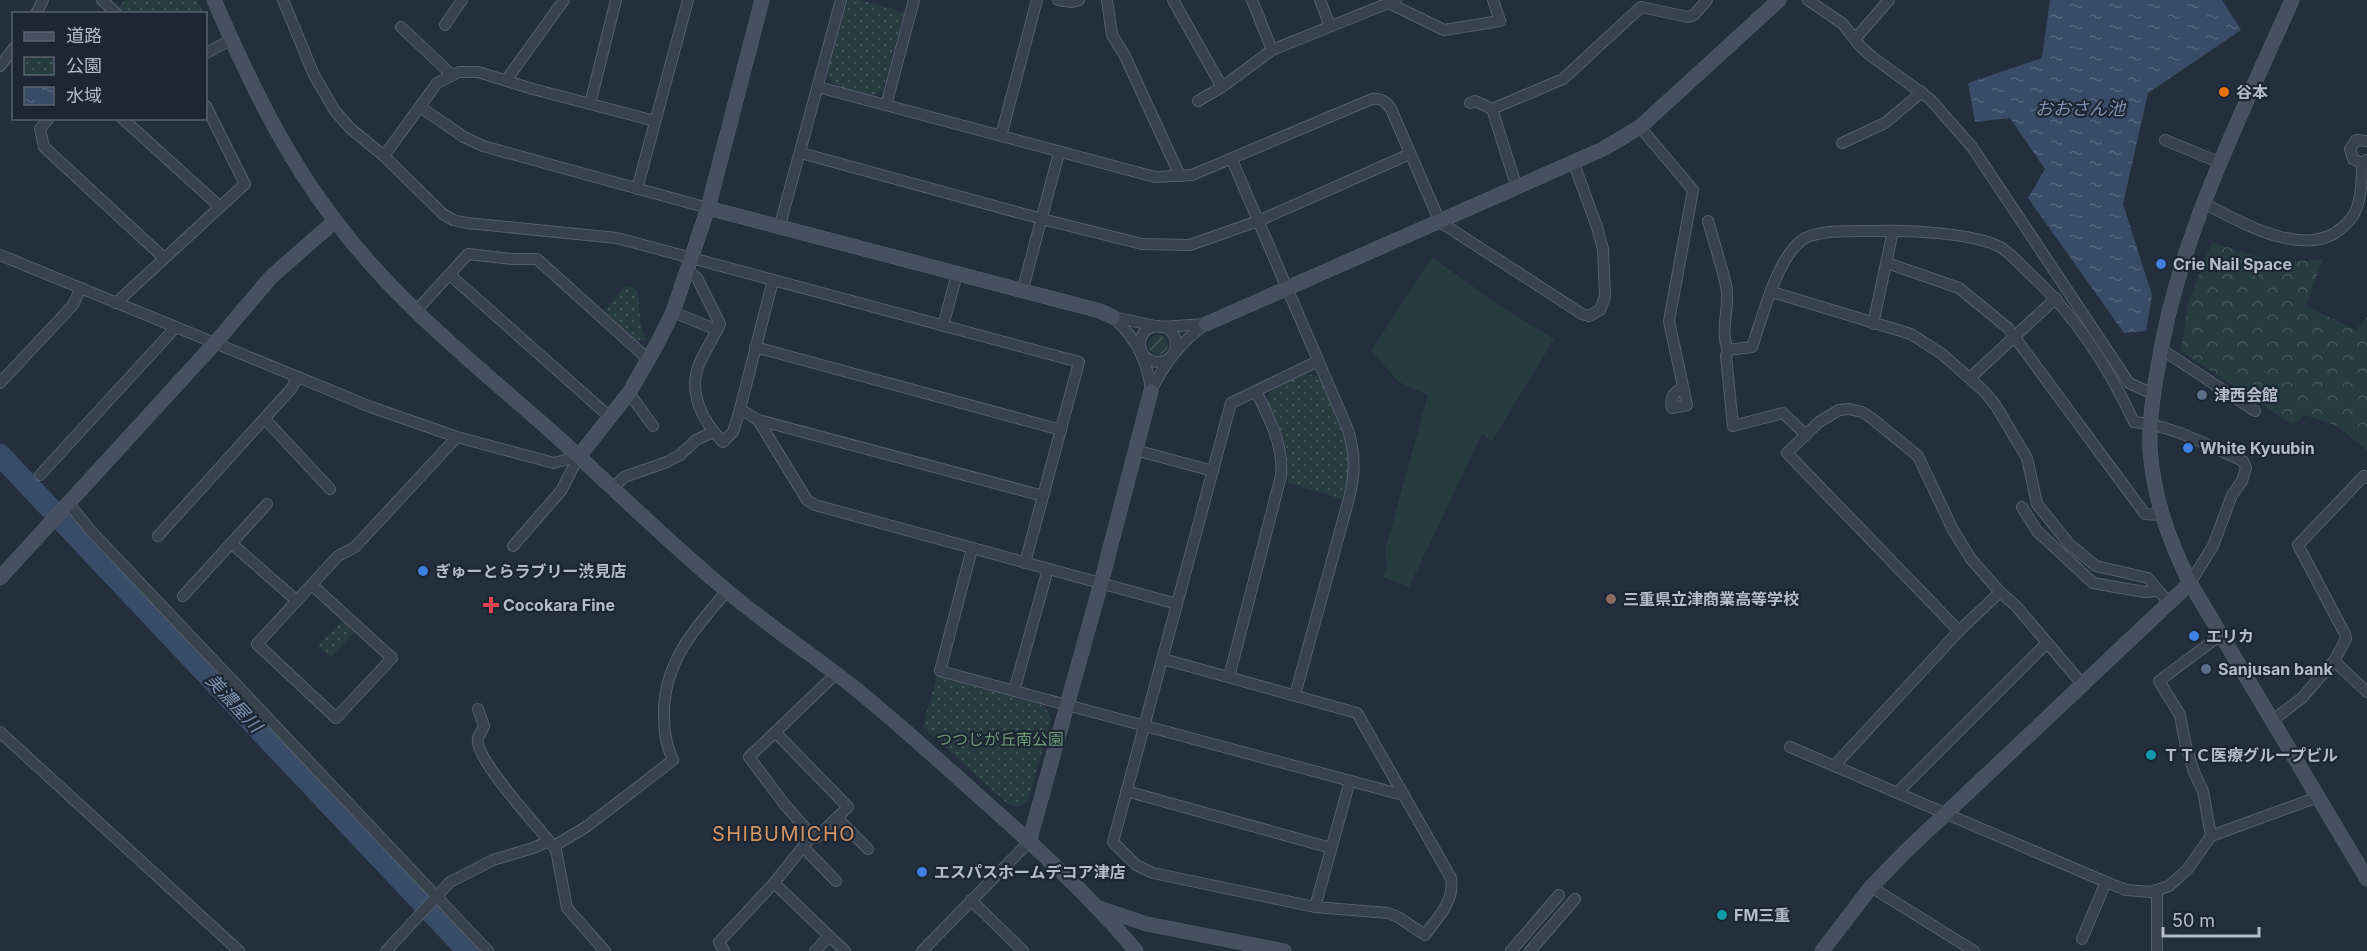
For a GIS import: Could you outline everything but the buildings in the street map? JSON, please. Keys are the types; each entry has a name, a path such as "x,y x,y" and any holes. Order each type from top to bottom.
{"street":[{"path":"102,0 115,12"},
{"path":"214,0 231,40 282,143 335,221 416,311 727,591 836,674 1029,842 1101,909 1136,951"},
{"path":"284,0 293,27 321,89 350,128 384,156 443,214 453,220 601,234 689,264 773,280 1079,362 1025,562"},
{"path":"445,25 462,0"},
{"path":"590,104 616,0"},
{"path":"637,189 687,0"},
{"path":"513,546 561,491 579,456 629,393 649,360 673,312 708,208 762,0"},
{"path":"780,225 841,0"},
{"path":"886,105 914,0"},
{"path":"1001,136 1037,0"},
{"path":"1065,0 1080,0"},
{"path":"1107,0 1112,35 1124,54 1180,176"},
{"path":"1173,0 1222,87"},
{"path":"1252,0 1272,50"},
{"path":"1320,0 1330,26"},
{"path":"1197,101 1222,87 1272,50 1391,1 1444,30 1500,21 1493,0"},
{"path":"1492,109 1563,79 1641,7 1688,17 1694,15 1707,0"},
{"path":"922,951 1029,842 1151,392 1173,355 1192,334 1206,324 1574,164 1603,149 1640,127 1779,0"},
{"path":"1808,0 1843,24 1871,56 1922,92 1984,162 2129,383 2153,394"},
{"path":"1855,39 1889,0"},
{"path":"2292,0 2221,163 2184,259 2161,349 2153,394 2150,423 2154,477 2161,515 2172,547 2190,583 2367,879"},
{"path":"507,80 561,1"},
{"path":"401,27 452,75"},
{"path":"207,52 231,40"},
{"path":"0,66 12,51"},
{"path":"384,156 437,83 459,72 478,72 655,121"},
{"path":"818,87 1155,177 1192,175 1378,98 1387,103 1391,109 1440,222 1589,316 1600,310 1605,297 1603,249 1598,227 1574,164"},
{"path":"1842,143 1885,123 1922,92"},
{"path":"1470,103 1475,101 1492,109 1517,188"},
{"path":"420,107 464,138 483,146 1100,311 1113,317 1160,327 1171,332 1176,339 1173,355 1164,361 1156,362 1146,357 1129,333 1113,317"},
{"path":"116,303 245,184 207,108"},
{"path":"47,120 40,129 44,147 164,258"},
{"path":"124,120 219,206"},
{"path":"1640,127 1693,190 1669,321 1683,387"},
{"path":"2164,140 2221,163"},
{"path":"2205,204 2264,232 2304,241 2324,239 2337,233 2347,224 2358,206 2364,161 2353,159 2350,149 2356,140 2367,141"},
{"path":"801,153 1142,244 1190,246 1258,221 1410,154"},
{"path":"1022,292 1059,153"},
{"path":"1232,160 1348,430 1354,458 1354,472 1348,502 1294,695"},
{"path":"0,578 215,343 272,276 335,221"},
{"path":"1708,221 1726,283 1727,306 1724,326 1728,350 1726,357 1733,426 1783,413 1806,435"},
{"path":"1728,350 1752,347 1784,262 1803,240 1811,236 1837,232 1893,231 1977,239 2000,247 2056,298 2108,370 2134,422 2150,423 2167,428 2243,461 2246,468 2242,482 2232,495 2213,546 2190,583 1871,887 1822,951"},
{"path":"1873,324 1893,231"},
{"path":"416,311 468,254 512,260 537,259 649,360"},
{"path":"0,255 371,407 457,437 555,463 579,456"},
{"path":"1887,263 1959,288 2015,335 2145,514 2161,515"},
{"path":"689,264 720,324 700,363 695,385 699,407 713,432 723,442 733,432 773,280"},
{"path":"943,326 957,274"},
{"path":"450,275 611,418"},
{"path":"0,384 73,304 81,288"},
{"path":"1772,292 1911,334 1928,343 1970,378 1990,399 2027,458 2037,504 2070,545 2092,564 2148,578 2169,603"},
{"path":"1970,378 2056,298"},
{"path":"673,312 717,330"},
{"path":"1151,392 1147,369 1140,350 1140,339 1145,330 1152,327 1206,324"},
{"path":"40,475 176,327"},
{"path":"755,347 1061,430"},
{"path":"2161,349 2255,411"},
{"path":"1163,659 1357,713 1451,878 1453,888 1450,900 1425,935 1398,917 1388,914 1315,907 1153,873 1141,868 1113,842 1231,403 1318,361"},
{"path":"158,536 265,419 291,389 298,377"},
{"path":"1229,677 1281,476 1282,460 1279,443 1256,391"},
{"path":"629,393 653,426"},
{"path":"740,409 758,420 1043,496"},
{"path":"1959,631 1787,453 1826,416 1839,410 1849,409 1870,417 1918,456 1962,547 2000,592 2016,606 2083,686"},
{"path":"265,419 330,489"},
{"path":"758,420 810,503 1177,603"},
{"path":"612,489 624,477 667,462 680,455 696,440 713,432"},
{"path":"312,585 392,658 336,718 257,644 338,556 355,547 457,437"},
{"path":"1135,450 1213,471"},
{"path":"2273,720 2302,698 2334,661 2344,645 2345,634 2298,545 2364,476 2367,478"},
{"path":"69,504 90,530 488,951"},
{"path":"183,596 267,504"},
{"path":"2022,507 2037,531 2093,583 2145,592 2158,591"},
{"path":"231,543 297,601"},
{"path":"972,549 940,671 1403,795"},
{"path":"1014,691 1048,569"},
{"path":"386,951 450,882 493,860 551,843 586,827 673,760 664,734 667,679 674,662 694,629 727,591"},
{"path":"1834,766 1959,631 2000,592"},
{"path":"2211,836 2203,791 2185,742 2180,714 2159,681 2222,634"},
{"path":"1898,792 2047,643"},
{"path":"2334,661 2367,692"},
{"path":"836,674 749,758 808,831 806,842 836,881"},
{"path":"478,709 484,726 477,739 488,768 551,843 567,908 605,951"},
{"path":"0,732 239,951"},
{"path":"724,951 719,942 774,883 806,842 817,837 848,807 776,733"},
{"path":"1790,747 2126,890 2151,892 2169,886 2187,870 2211,836 2318,798"},
{"path":"1315,907 1350,781"},
{"path":"1126,791 1331,848"},
{"path":"837,818 868,849"},
{"path":"2082,939 2106,882"},
{"path":"774,883 845,951"},
{"path":"1871,887 1974,951"},
{"path":"2157,890 2157,951"},
{"path":"1511,951 1559,895"},
{"path":"1530,951 1575,899"},
{"path":"971,900 1023,951"},
{"path":"1101,909 1147,924 1280,951"},
{"path":"815,951 829,936"}],"green space":[{"path":"125,0 197,0 203,12 125,12 119,7"},
{"path":"848,0 860,0 904,12 883,90 873,96 840,87 834,84 827,75"},
{"path":"2212,242 2275,263 2323,259 2306,306 2356,330 2367,317 2367,450 2337,426 2305,415 2293,425 2181,351 2188,303"},
{"path":"1432,257 1497,304 1554,339 1492,441 1482,434 1409,587 1383,577 1387,564 1385,550 1428,395 1399,382 1371,351"},
{"path":"625,286 631,286 638,291 640,323 646,341 636,340 604,311"},
{"path":"1158,335 1165,338 1168,345 1165,352 1158,355 1151,352 1148,345 1151,338"},
{"path":"1305,374 1316,376 1321,381 1344,438 1348,467 1342,499 1288,483 1287,449 1267,401 1268,395 1276,387"},
{"path":"342,621 355,632 331,657 318,646"},
{"name":"つつじが丘南公園","path":"937,676 1045,706 1051,719 1028,801 1023,805 1008,804 923,727"}],"water":[{"name":"おおさん池","path":"2050,0 2222,0 2241,30 2148,93 2123,204 2152,295 2146,331 2124,333 2028,198 2045,169 2010,118 1975,122 1968,83 2042,58"}],"waterway":[{"name":"美濃屋川","path":"0,455 468,951"}],"place":[{"name":"谷本","path":"2224,92"},
{"name":"Crie Nail Space","path":"2161,264"},
{"name":"津西会館","path":"2202,395"},
{"name":"White Kyuubin","path":"2188,448"},
{"name":"ぎゅーとらラブリー渋見店","path":"423,571"},
{"name":"三重県立津商業高等学校","path":"1611,599"},
{"name":"Cocokara Fine","path":"491,605"},
{"name":"エリカ","path":"2194,636"},
{"name":"Sanjusan bank","path":"2206,669"},
{"name":"ＴＴＣ医療グループビル","path":"2151,755"},
{"name":"エスパスホームデコア津店","path":"922,872"},
{"name":"FM三重","path":"1722,915"}],"district":[{"name":"SHIBUMICHO","path":"784,834"}]}
